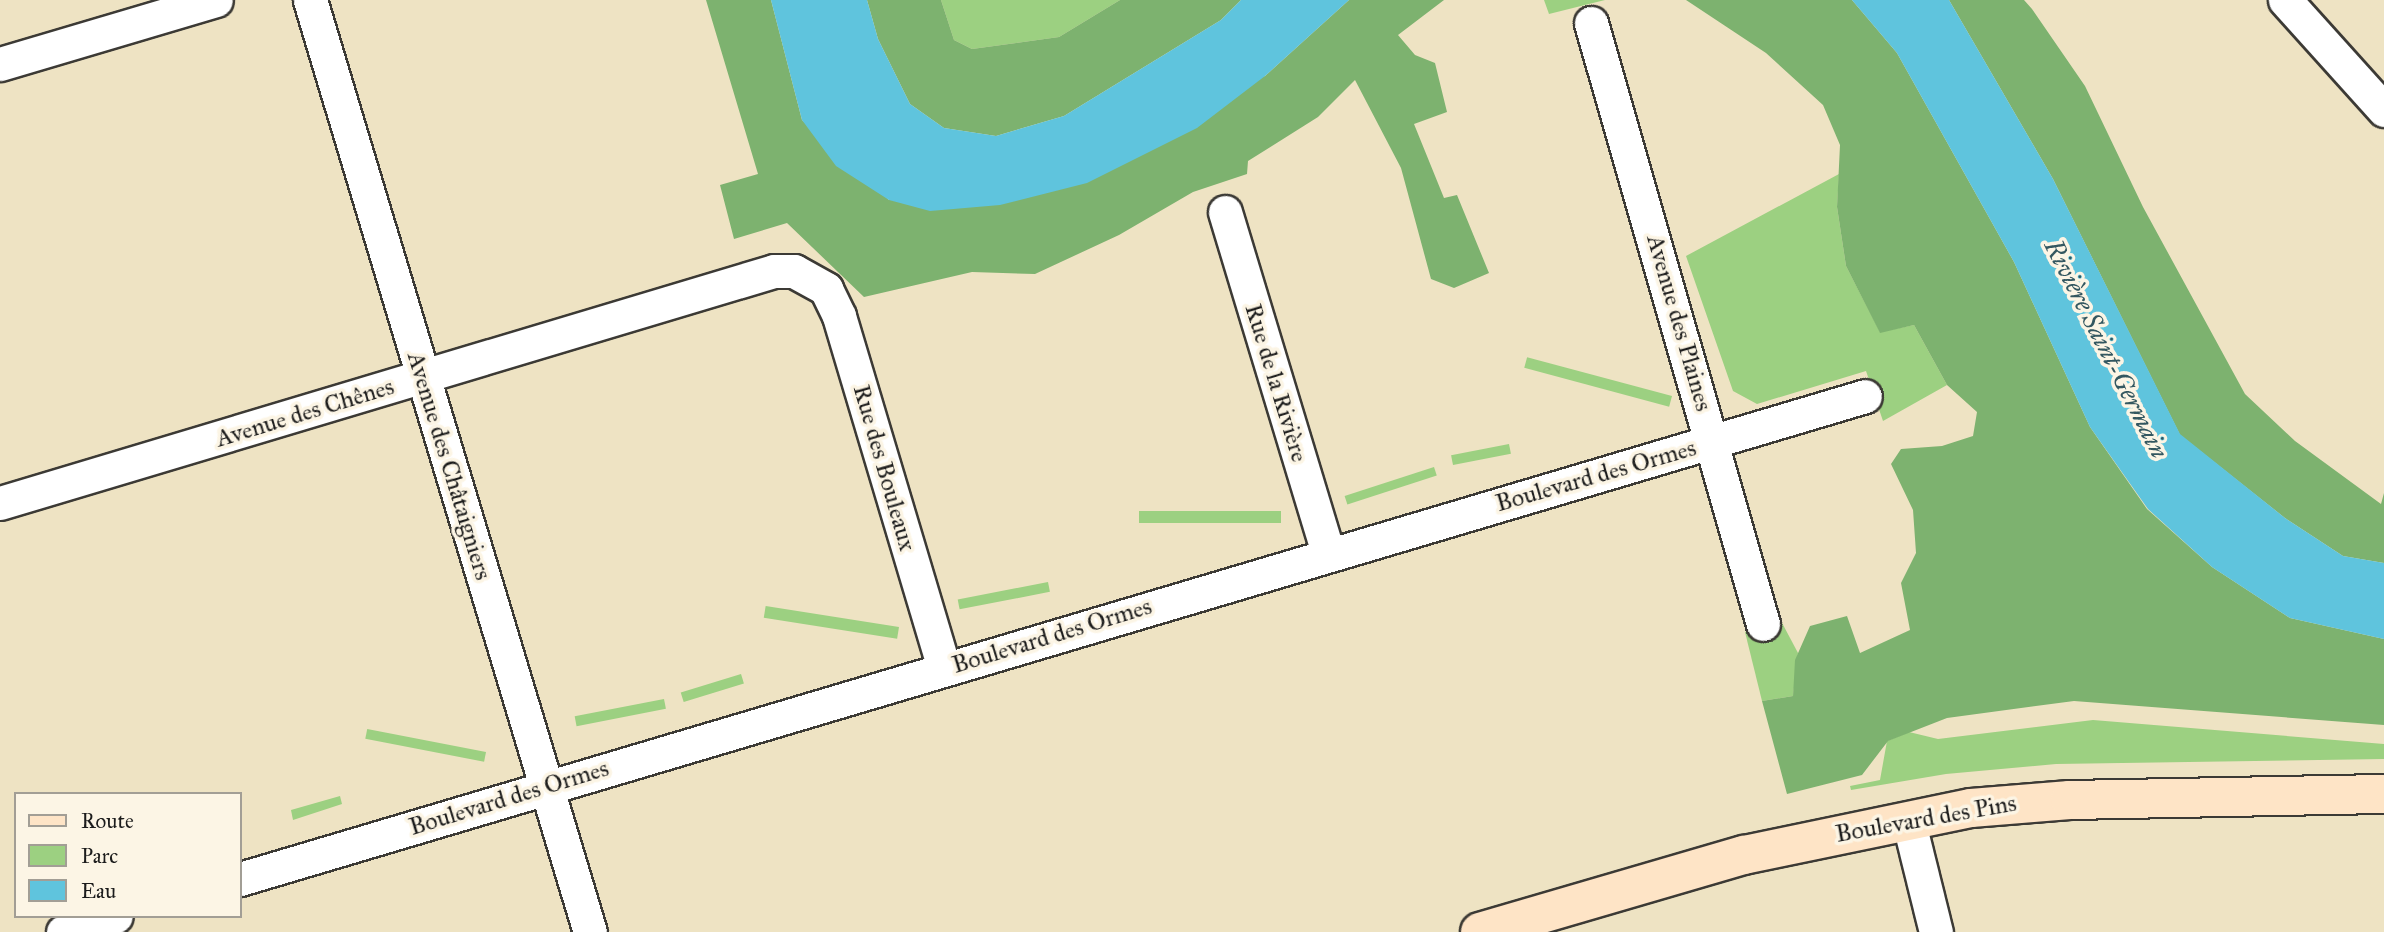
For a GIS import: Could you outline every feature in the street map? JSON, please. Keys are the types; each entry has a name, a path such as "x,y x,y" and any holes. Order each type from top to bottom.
{"street":[{"path":"0,64 216,0"},
{"name":"Avenue des Châtaigniers","path":"310,0 590,932"},
{"path":"2285,0 2384,110"},
{"name":"Avenue des Plaines","path":"1591,23 1763,624"},
{"name":"Rue de la Rivière","path":"1225,212 1328,553"},
{"name":"Avenue des Chênes","path":"0,503 774,271 810,276"},
{"name":"Rue des Bouleaux","path":"810,276 826,289 839,316 944,669"},
{"name":"Boulevard des Ormes","path":"242,878 1328,553 1712,443 1865,396"},
{"name":"Boulevard des Pins","path":"1480,932 1521,926 1744,855 1908,818 2022,802 2384,794"},
{"path":"1908,818 1936,932"},
{"path":"64,932 110,918"}],"green space":[{"path":"706,0 771,0 802,120 889,200 1265,76 1349,0 1444,0 1398,35 1415,55 1435,63 1447,112 1414,124 1444,198 1457,195 1489,273 1454,288 1431,279 1401,168 1355,80 1318,117 1248,161 1247,174 1193,192 1119,235 1035,274 972,272 864,297 787,223 734,239 720,185 758,174"},
{"path":"867,0 941,0 954,40 972,49 1059,37 1120,0 1241,0 1221,20 1064,116 996,136 944,128 910,104 878,39"},
{"path":"941,0 1120,0 1059,37 972,49 954,40"},
{"path":"1544,0 1605,0 1549,14"},
{"path":"1686,0 1852,0 1897,53 2014,262 2090,427 2147,509 2212,567 2290,618 2384,639 2384,725 2074,701 1947,718 1888,741 1862,775 1787,794 1762,701 1793,696 1795,660 1810,626 1847,616 1860,653 1910,630 1901,583 1916,553 1913,510 1891,464 1901,449 1942,446 1973,436 1977,412 1947,385 1914,325 1880,333 1846,266 1837,207 1840,145 1823,105 1766,53"},
{"path":"1949,0 2024,0 2032,9 2085,86 2143,207 2245,394 2295,441 2381,504 2384,493 2384,563 2343,556 2285,518 2180,435 2053,179"},
{"path":"1839,174 1837,207 1846,266 1880,332 1914,325 1947,385 1883,421 1866,371 1757,404 1733,391 1686,256"},
{"path":"1527,357 1672,396 1669,407 1524,368"},
{"path":"1509,444 1511,454 1453,465 1451,455"},
{"path":"1434,467 1437,476 1347,505 1345,496"},
{"path":"1139,511 1281,511 1281,523 1139,523"},
{"path":"1048,582 1050,592 960,609 958,600"},
{"path":"766,606 899,627 897,639 764,618"},
{"path":"1781,621 1798,653 1793,696 1762,701 1745,632"},
{"path":"741,674 744,684 684,702 681,692"},
{"path":"664,699 666,709 577,726 575,716"},
{"path":"2093,720 2384,744 2384,759 2056,764 1946,774 1851,790 1850,786 1880,780 1887,741 1909,732 1938,739"},
{"path":"367,729 486,752 484,762 365,739"},
{"path":"340,796 342,804 293,820 291,810"}],"water":[{"path":"771,0 867,0 878,39 910,104 944,128 996,136 1064,116 1221,20 1241,0 1349,0 1265,76 1197,128 1087,183 1000,205 930,211 889,200 836,166 802,120"},
{"name":"Rivière Saint-Germain","path":"1852,0 1949,0 2053,179 2180,434 2285,518 2343,556 2384,563 2384,639 2290,618 2212,567 2148,509 2090,427 2014,262 1897,53"}]}
